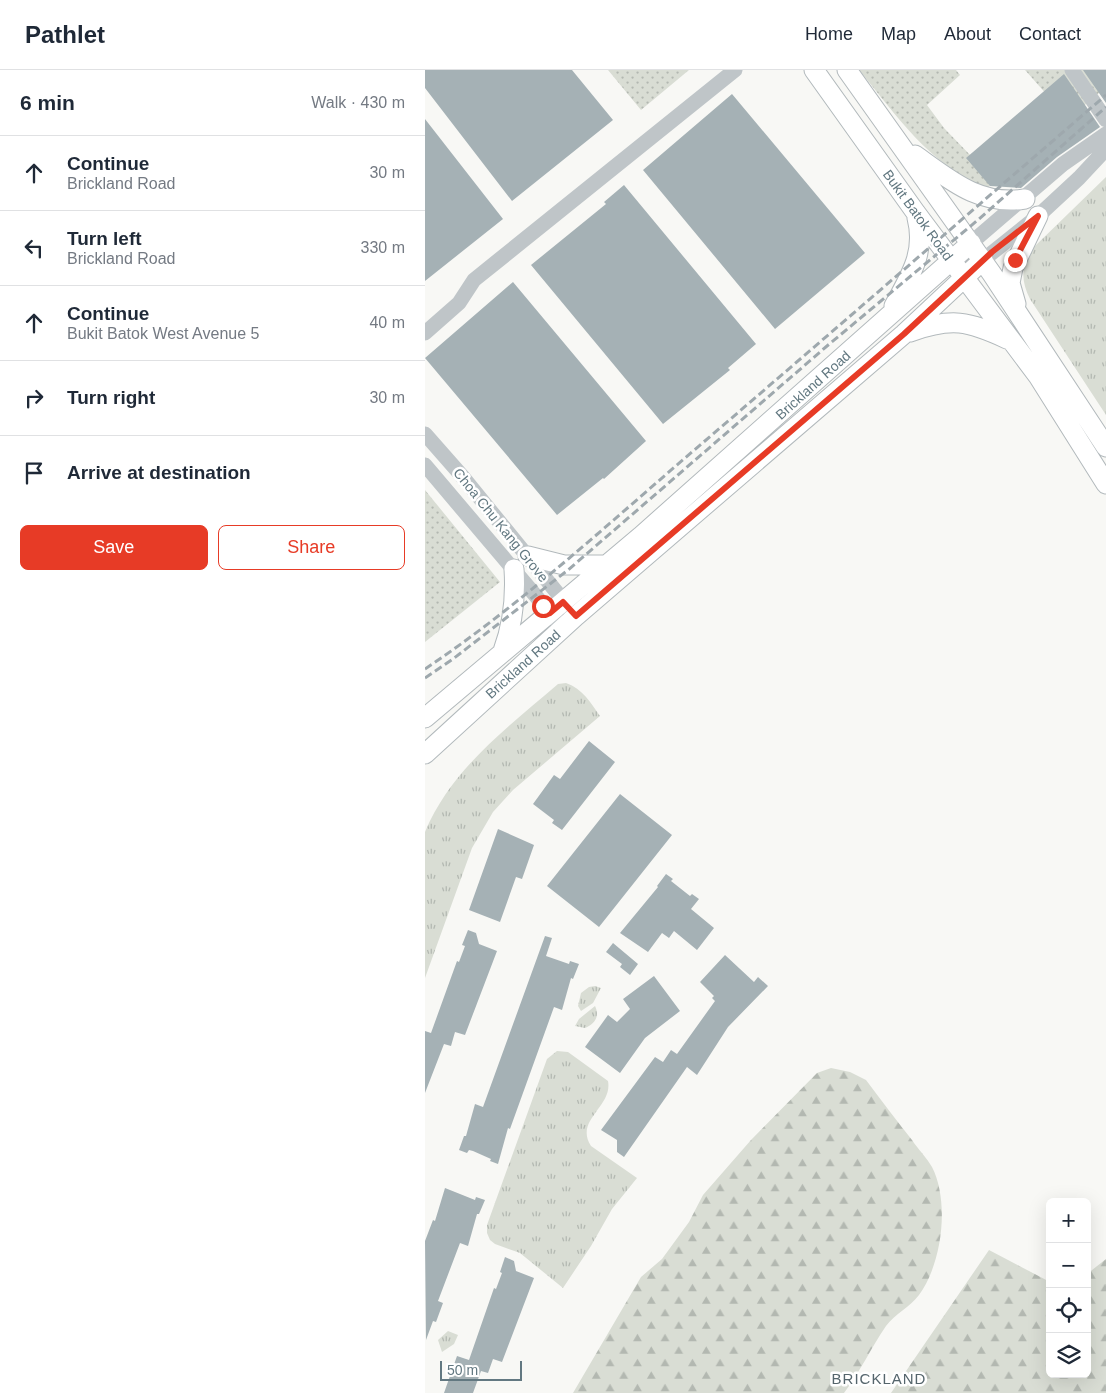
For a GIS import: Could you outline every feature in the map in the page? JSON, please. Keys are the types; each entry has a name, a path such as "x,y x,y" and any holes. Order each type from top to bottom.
{"main road":[{"name":"Bukit Batok Road","path":"814,70 951,260 1039,376 1106,484"},
{"name":"Bukit Batok Road","path":"847,70 983,260 1019,318 1106,446"},
{"path":"904,148 977,196 1008,201 1025,199"},
{"path":"889,316 920,251 921,233 916,212"},
{"path":"1019,318 1011,283 1013,268 1038,216"},
{"name":"Brickland Road","path":"425,718 607,565 807,391 971,243"},
{"name":"Brickland Road","path":"425,754 569,622 904,334 983,260"},
{"path":"904,334 924,327 957,321 979,326 1011,341"},
{"path":"502,655 512,628 521,563 607,565"}],"street":[{"path":"425,333 459,304 474,280 735,70"},
{"path":"1072,70 1106,120"},
{"path":"971,243 1025,199 1063,164 1106,134"},
{"path":"983,260 1038,216 1106,150"},
{"name":"Choa Chu Kang Grove","path":"425,434 521,563 569,622"},
{"name":"Choa Chu Kang Grove","path":"425,465 521,563"}],"green space":[{"path":"608,70 689,70 641,110"},
{"path":"859,70 956,70 960,75 927,105 944,128 974,159 1048,96 1025,70 1106,70 1106,87 986,189 947,166 931,152 915,137"},
{"path":"1106,177 1106,415 1030,299 1023,278 1023,272 1027,259 1035,246"},
{"path":"425,490 500,582 425,642"},
{"path":"566,683 582,692 600,716 513,790 493,812 472,848 425,978 425,832 436,809 465,769 501,733 558,684"},
{"path":"589,987 601,988 593,1003 581,1011 578,1006 581,993"},
{"path":"595,1006 597,1016 594,1022 585,1028 575,1026 579,1019"},
{"path":"557,1051 568,1052 608,1081 608,1090 605,1098 590,1121 587,1137 591,1146 637,1178 612,1209 591,1246 563,1288 520,1253 495,1244 490,1240 487,1233 487,1225 547,1059"},
{"path":"831,1068 850,1072 866,1080 928,1160 938,1181 942,1215 938,1250 927,1282 919,1295 886,1326 844,1393 573,1393 641,1277 662,1259 689,1222 703,1195 751,1140 817,1073"},
{"path":"989,1250 1046,1280 1046,1378 1091,1378 1091,1271 1106,1259 1106,1393 891,1393"},
{"path":"448,1331 458,1335 454,1344 442,1352 438,1340"}],"building":[{"path":"425,70 572,70 613,120 512,201 425,88"},
{"path":"1083,70 1106,70 1106,103"},
{"path":"1064,74 1100,127 1057,157 1021,188 990,186 966,158"},
{"path":"732,94 865,253 775,329 643,170"},
{"path":"425,119 503,219 425,281"},
{"path":"624,185 756,344 728,368 730,370 663,424 531,265 606,204 604,202"},
{"path":"513,282 646,441 604,479 557,515 425,358"},
{"path":"589,741 615,762 562,830 552,823 554,820 533,804 554,775 560,779"},
{"path":"620,794 672,835 599,927 547,886"},
{"path":"498,829 534,845 522,879 516,877 500,922 469,910"},
{"path":"666,874 673,879 671,881 690,896 692,894 699,899 691,909 714,928 697,950 674,931 669,938 662,933 648,952 620,933 658,887"},
{"path":"468,930 476,933 479,944 497,951 465,1035 455,1032 451,1046 444,1044 425,1093 425,1031 431,1033 457,961 459,962 465,946 462,945"},
{"path":"545,936 552,938 546,956 569,964 570,961 579,964 573,979 571,978 562,1010 554,1007 510,1129 508,1128 498,1164 473,1151 469,1150 467,1153 459,1150 464,1136 466,1136 475,1104 483,1107"},
{"path":"613,943 638,964 630,975 620,967 622,964 606,952"},
{"path":"725,955 754,982 758,977 768,986 728,1027 697,1075 687,1067 624,1157 617,1152 617,1140 601,1130 655,1057 663,1062 671,1050 677,1054 715,1001 712,998 714,996 700,982"},
{"path":"654,976 680,1011 645,1038 620,1073 585,1047 608,1015 617,1022 630,1009 623,999"},
{"path":"445,1188 475,1200 476,1197 485,1200 479,1214 477,1214 468,1246 460,1243 438,1301 443,1303 436,1322 433,1321 426,1340 425,1241 433,1220 435,1221"},
{"path":"505,1257 514,1261 516,1271 534,1278 502,1362 493,1359 488,1373 481,1371 473,1393 444,1393 457,1356 469,1360 494,1288 496,1289 502,1273 500,1272"}],"railway":[{"path":"425,669 460,645 561,565 1106,95"},
{"path":"425,678 453,659 568,570 827,346 979,219 1106,107"}],"district":[{"name":"BRICKLAND","path":"879,1379"}],"route":[{"path":"543,606 550,613 563,602 576,616 666,538 702,510 904,334 992,252 1038,216 1015,260"}]}
